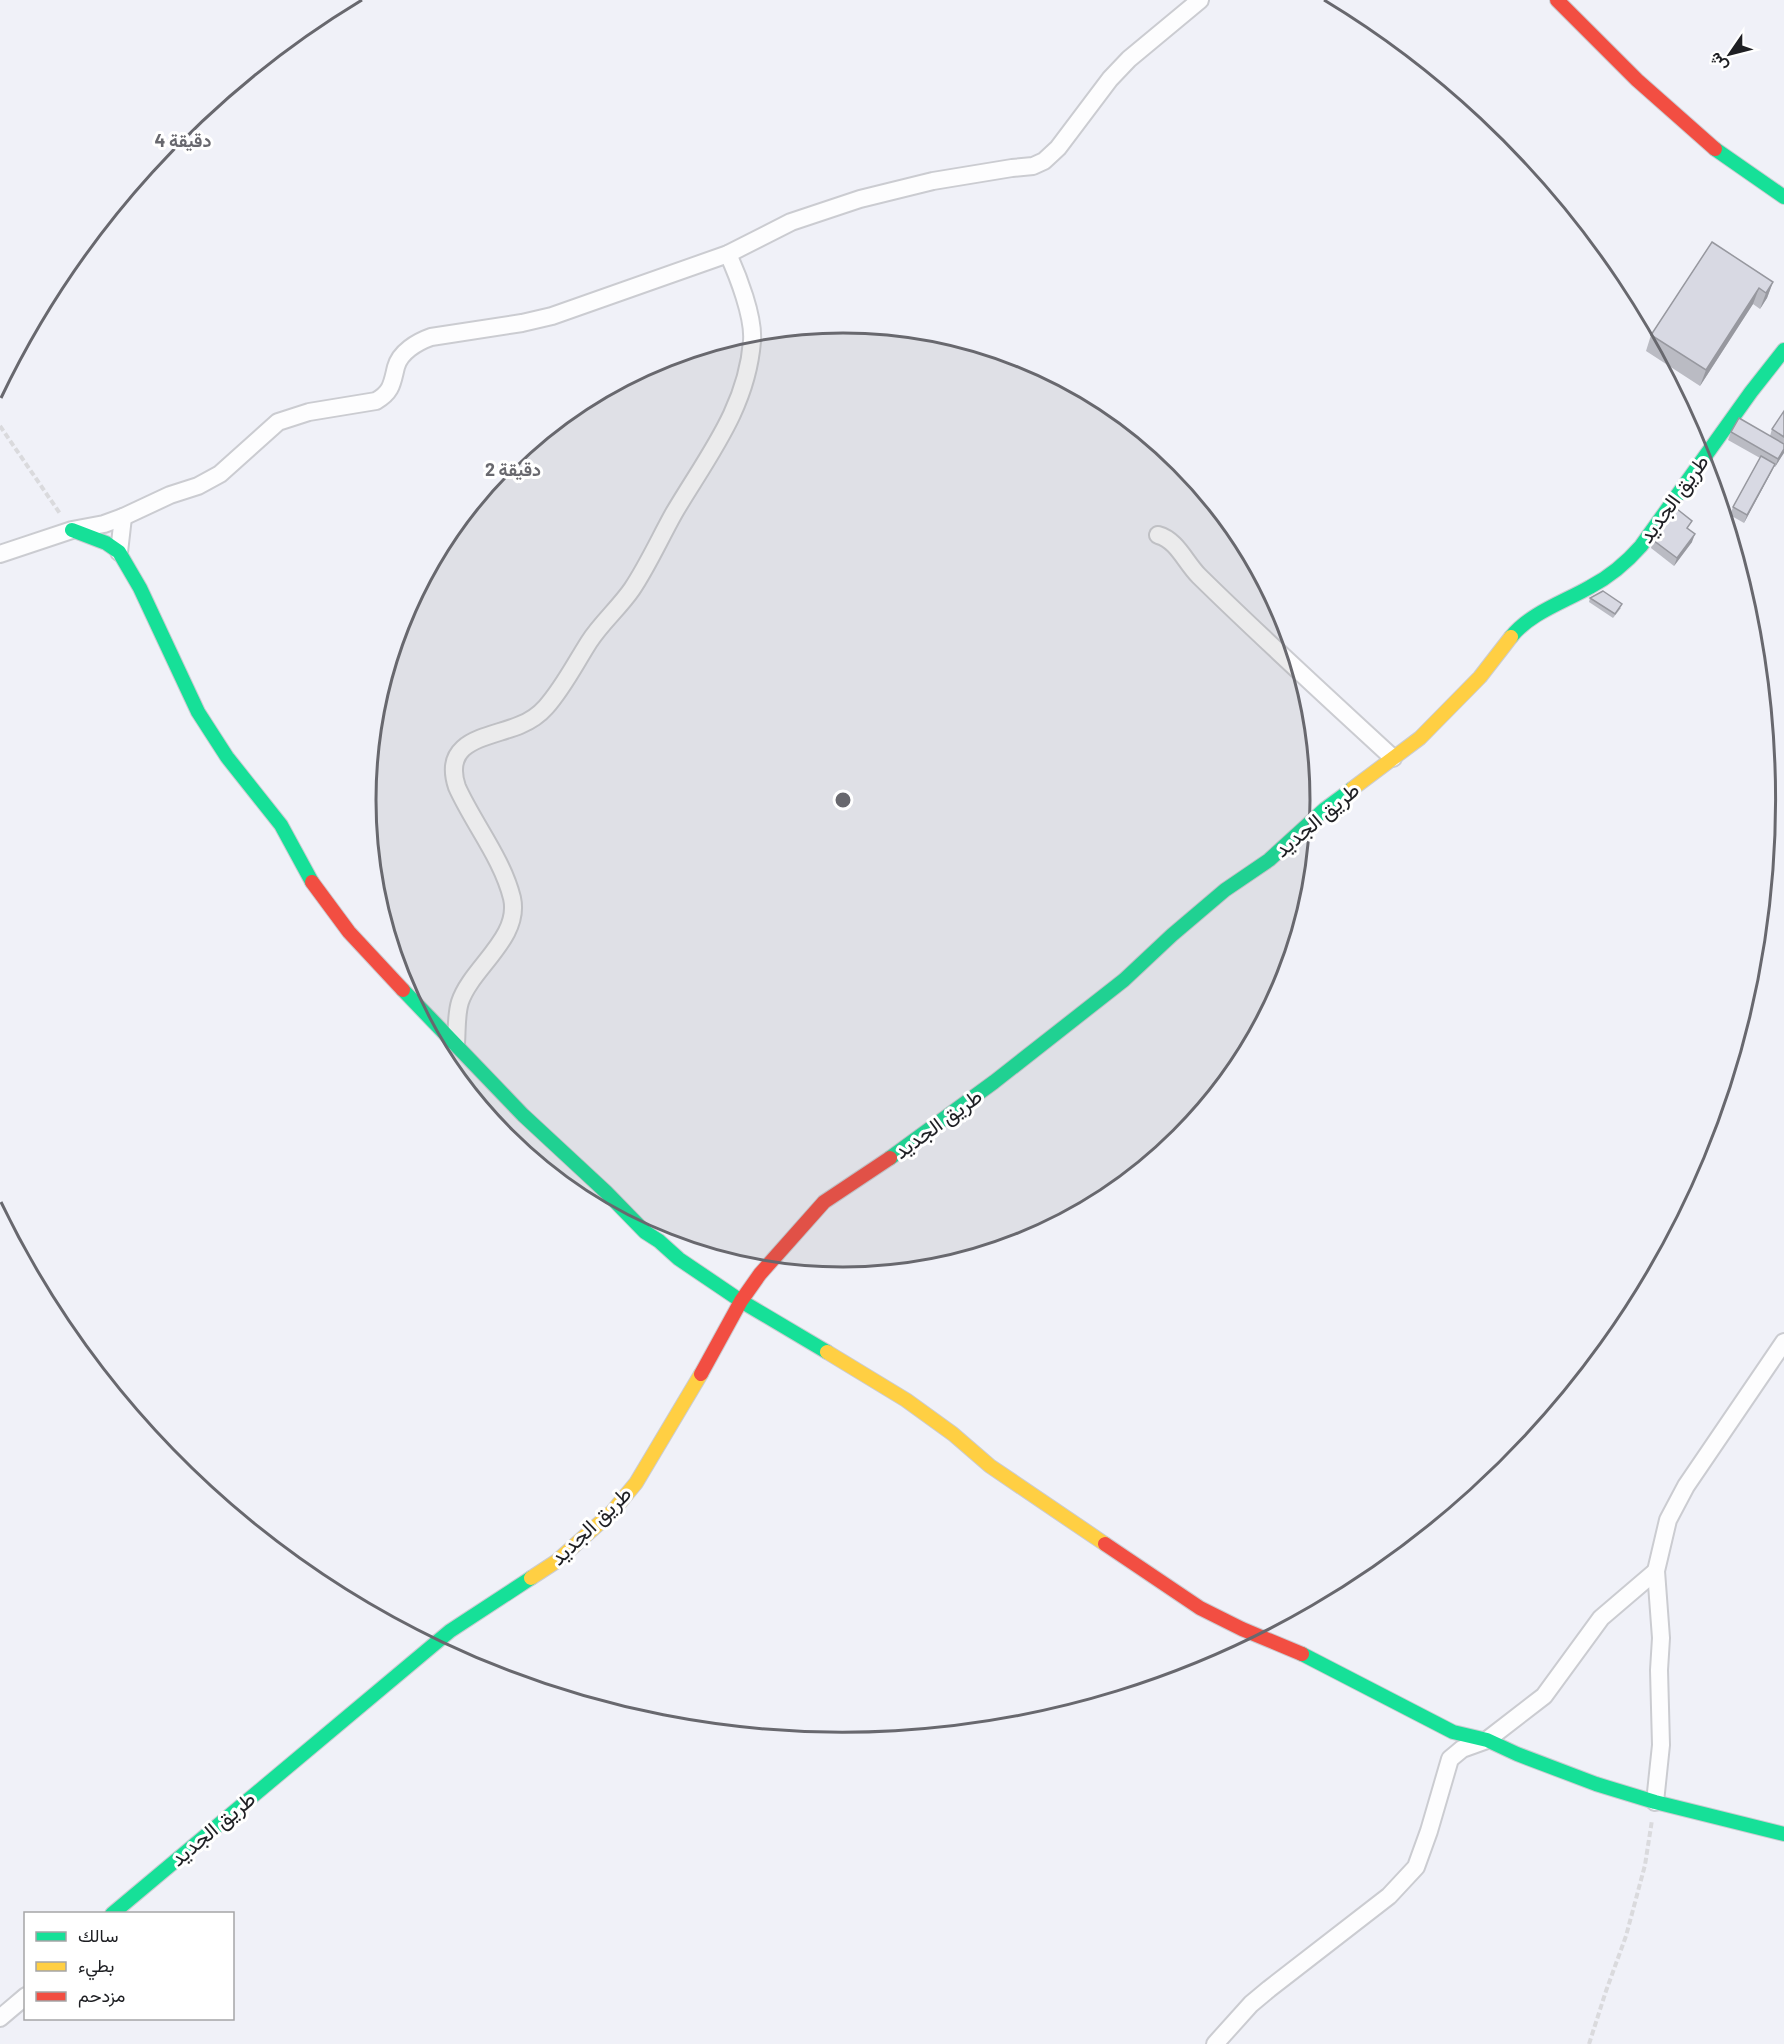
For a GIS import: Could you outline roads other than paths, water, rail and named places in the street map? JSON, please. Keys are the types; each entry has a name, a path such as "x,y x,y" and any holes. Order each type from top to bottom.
{"street":[{"path":"0,554 72,530 104,524 143,506 198,486 220,474 278,422 309,412 376,401 392,388 396,366 401,356 420,341 430,337 522,323 552,316 728,254 790,222 860,199 933,181 1033,166 1044,161 1064,141 1110,79 1150,40 1200,0"},
{"path":"1557,0 1634,79 1688,126 1760,183 1784,197"},
{"path":"456,1044 460,1002 469,984 502,941 511,919 512,899 500,867 456,787 453,775 454,762 462,748 479,737 522,724 536,717 547,706 590,640 632,588 670,520 729,424 746,378 752,339 739,278 728,254"},
{"name":"طريق الجديد","path":"114,1912 412,1661 450,1631 558,1561 612,1512 636,1483 693,1389 741,1301 760,1274 824,1202 894,1156 994,1082 1124,980 1172,935 1226,890 1269,860 1325,809 1420,738 1480,677 1516,631 1531,620 1593,586 1628,561 1784,350"},
{"path":"119,552 123,517"},
{"path":"72,530 106,543 119,552 140,588 198,712 227,757 281,825 317,890 378,964 523,1115 606,1192 645,1232 679,1259 741,1301 906,1400 953,1434 990,1466 1200,1608 1242,1629 1296,1651 1438,1726 1466,1736 1487,1740 1596,1784 1655,1802 1784,1834"},
{"path":"1158,535 1168,538 1189,566 1217,594 1393,758"},
{"path":"1655,1802 1661,1745 1660,1629 1656,1571 1663,1535 1674,1505 1784,1342"},
{"path":"1215,2044 1251,2004 1404,1882 1416,1867 1424,1849 1450,1759 1462,1749 1487,1740 1544,1696 1601,1618 1656,1571"},
{"path":"0,2018 24,1998"}]}
